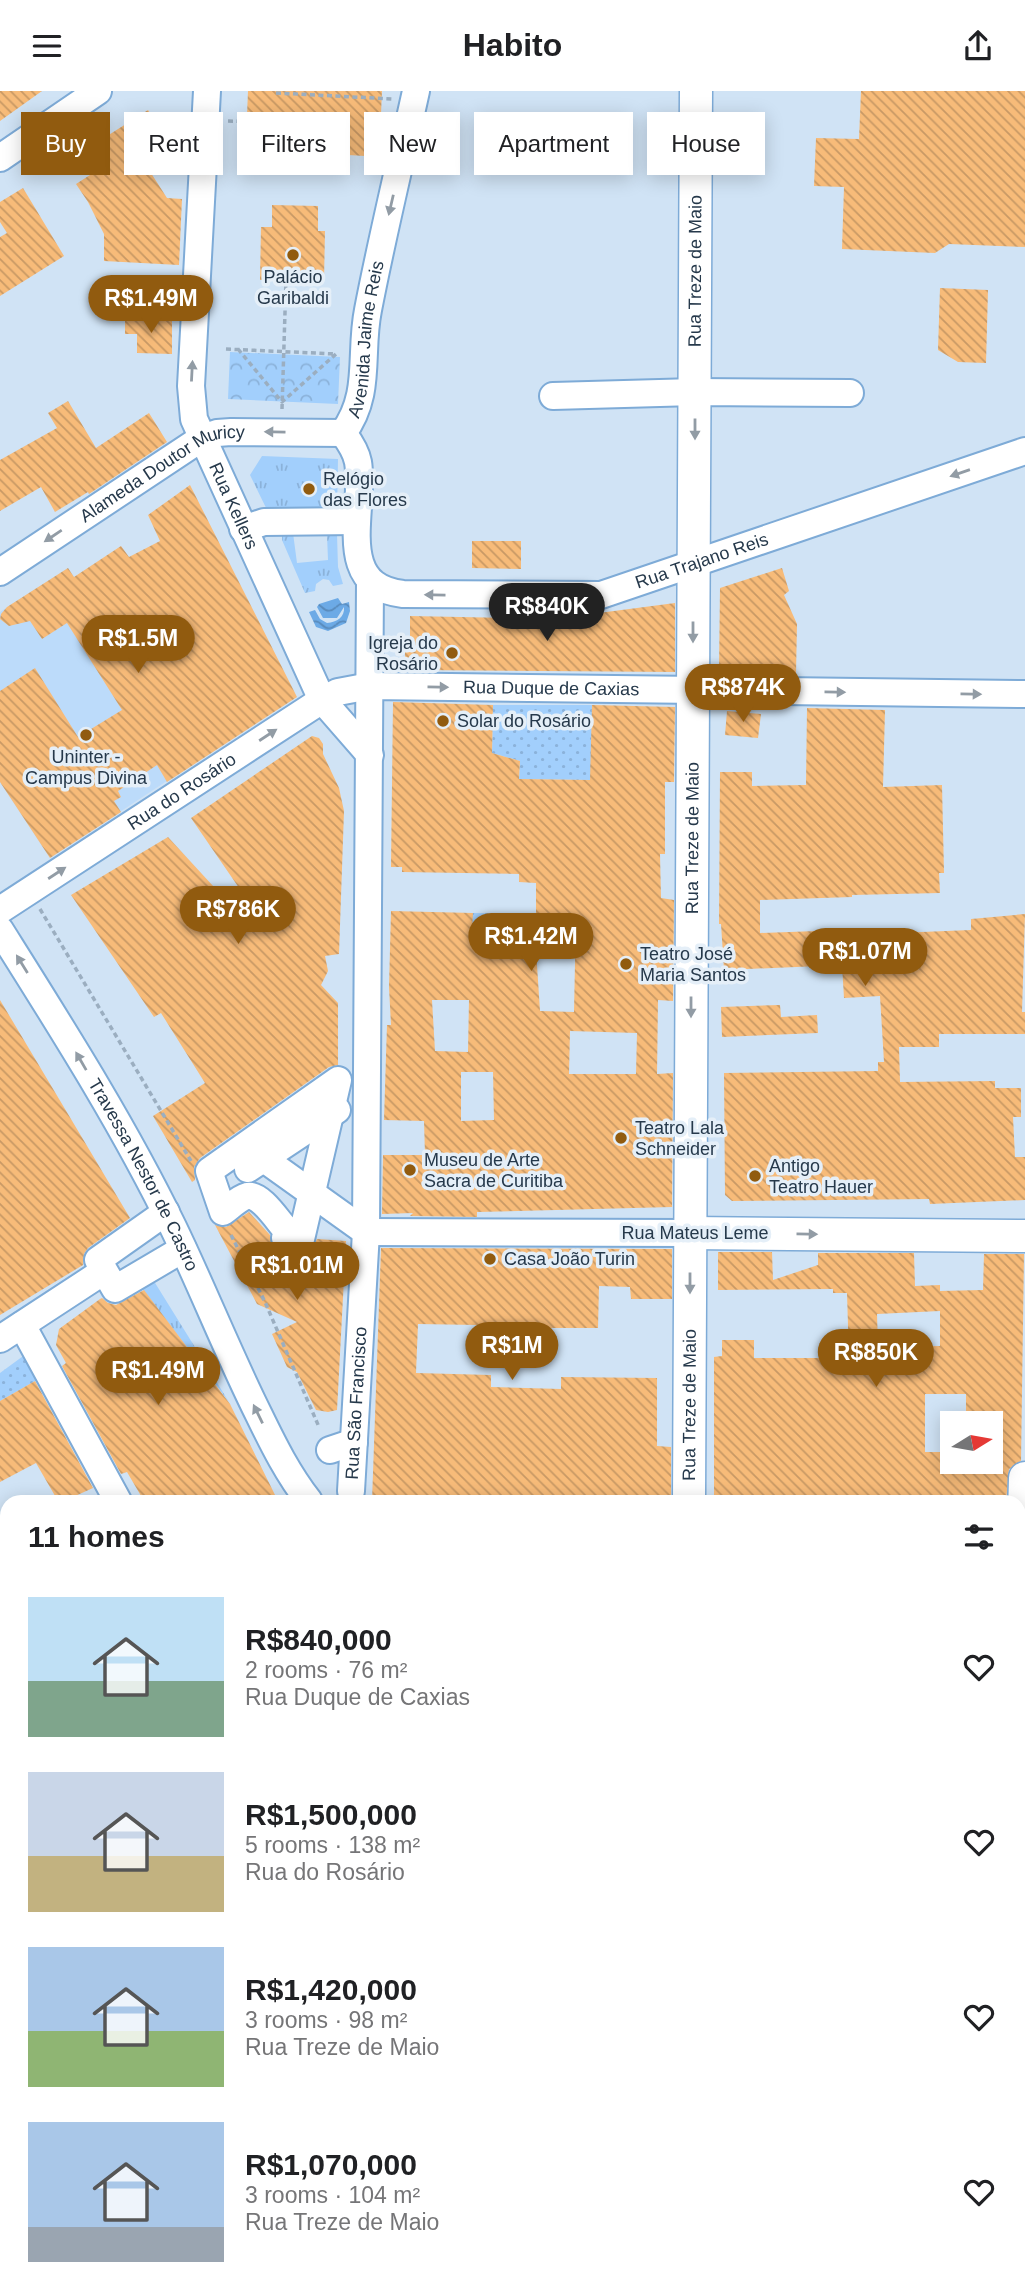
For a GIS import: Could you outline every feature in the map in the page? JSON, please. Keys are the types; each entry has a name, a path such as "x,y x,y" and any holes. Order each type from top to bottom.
{"main road":[{"name":"Rua Treze de Maio","path":"688,1495 696,91"},
{"name":"Rua Mateus Leme","path":"690,1233 1025,1236"}],"street":[{"path":"0,158 98,91"},
{"name":"Rua Kellers","path":"206,112 207,91"},
{"name":"Avenida Jaime Reis","path":"370,755 370,582 359,560 358,459 343,433 361,398 367,315 416,91"},
{"name":"Rua Kellers","path":"203,175 191,386 194,419 322,700 370,755"},
{"path":"553,396 695,392 850,393"},
{"name":"Alameda Doutor Muricy","path":"0,572 202,438 216,433 343,433"},
{"name":"Rua Trajano Reis","path":"370,582 379,588 403,594 588,596 612,592 1025,451"},
{"path":"243,529 264,522 357,521"},
{"name":"Rua do Rosário","path":"0,910 322,700 338,692 370,686"},
{"name":"Rua Duque de Caxias","path":"370,686 1025,694"},
{"name":"Rua São Francisco","path":"351,1491 334,1440 366,1232 370,755"},
{"name":"Travessa Nestor de Castro","path":"0,930 83,1065 166,1212 232,1359 289,1475 304,1495"},
{"path":"338,1080 301,1239 285,1238 288,1232 260,1199 254,1196 246,1196 223,1212 210,1175 209,1171 338,1080"},
{"path":"366,1232 256,1164 367,1090"},
{"path":"166,1212 97,1260 116,1289 183,1249"},
{"name":"Rua Mateus Leme","path":"366,1232 690,1233"},
{"path":"104,1271 11,1332 114,1495"},
{"path":"289,1475 291,1495"}],"path":[{"path":"276,93 389,99"},
{"path":"281,432 286,280"},
{"path":"226,349 364,356"},
{"path":"238,349 282,402"},
{"path":"282,402 336,354"},
{"path":"29,891 202,1180 210,1175"},
{"path":"231,1235 334,1440"}],"shaded area":[{"name":"Uninter - Campus Divina","path":"68,568 191,765 50,858 0,782 0,612"}],"green space":[{"path":"230,352 340,357 338,404 228,399"},
{"path":"262,456 338,459 337,514 269,514 250,475"},
{"path":"332,532 337,534 338,567 343,584 333,586 329,580 323,579 316,584 315,591 305,593 282,536 293,533 297,563 328,560 327,535"},
{"path":"493,705 592,705 591,780 519,779 520,761 492,753"},
{"path":"473,913 536,914 536,950 437,946"},
{"path":"134,1278 152,1278 229,1402"},
{"path":"30,1351 44,1376 0,1401 0,1373"}],"water":[{"path":"338,598 342,604 349,602 350,611 346,623 328,631 316,627 309,612 315,610 320,619 327,623 337,620 342,616 344,607 337,618 323,618 317,607"}],"building":[{"path":"0,91 42,91 0,121"},
{"path":"248,91 382,91 381,112 364,112 364,156 350,155 350,112 247,112"},
{"path":"861,91 1025,91 1025,247 949,244 935,253 842,249 844,187 814,186 816,138 859,139"},
{"path":"124,125 124,175 152,175 167,198 182,199 179,265 104,261 104,234 76,184 90,175 110,175 110,134"},
{"path":"23,188 64,256 0,296 0,237 7,233 0,222 0,202"},
{"name":"Palácio Garibaldi","path":"272,205 318,206 318,231 325,231 324,281 260,280 261,227 272,227"},
{"path":"940,288 988,290 986,363 958,362 938,350"},
{"path":"125,318 172,319 172,354 137,353 137,334 125,334"},
{"path":"68,401 96,448 149,413 167,442 89,494 88,492 55,512 41,487 0,511 0,460 57,428 48,413"},
{"path":"190,485 297,697 167,782 157,765 118,791 121,797 114,801 121,812 50,858 0,782 0,691 35,668 78,737 122,710 67,623 42,639 30,621 9,626 0,619 1,614 7,607 68,568 74,577 121,546 129,557 160,541 148,515"},
{"path":"472,541 521,541 521,569 472,568"},
{"path":"782,568 789,591 784,595 797,624 796,674 719,670 720,588"},
{"path":"675,603 675,672 410,670 410,667 405,667 405,639 410,639 410,616 553,619"},
{"path":"393,702 493,705 492,753 520,761 519,779 590,780 592,705 675,707 674,782 665,782 665,854 660,854 661,898 674,900 673,1001 658,1000 657,1074 673,1073 672,1207 477,1212 477,1217 382,1214 383,1155 425,1155 424,1121 384,1120 387,1025 391,1025 391,911 473,913 471,947 536,950 540,1011 574,1012 576,915 536,914 536,883 519,882 519,874 402,872 402,867 391,867","holes":["432,1000 469,1000 468,1052 435,1051","570,1031 637,1033 636,1074 569,1074","461,1072 493,1072 494,1120 461,1121"]},
{"path":"807,708 885,710 883,787 942,785 944,873 939,873 940,893 760,900 760,933 872,929 872,934 971,930 971,919 1025,914 1022,1012 1025,1012 1025,1034 939,1034 939,1047 899,1047 900,1082 995,1081 995,1088 1021,1088 1021,1117 1013,1117 1015,1157 1025,1157 1025,1200 930,1204 929,1199 732,1201 725,1195 724,1073 878,1071 878,1062 884,1062 880,996 844,998 842,965 724,970 719,924 720,772 752,772 752,786 806,785"},
{"path":"727,711 761,714 758,738 725,735"},
{"path":"312,736 319,738 323,744 323,754 339,788 344,811 339,954 325,956 328,971 321,985 338,1003 338,1065 329,1067 200,1158 194,1167 195,1180 192,1182 153,1116 205,1083 161,1013 154,1017 71,895 168,837 236,911 248,901 191,818"},
{"path":"0,1000 130,1218 88,1248 84,1254 83,1265 0,1315"},
{"path":"780,1005 781,1017 817,1015 818,1033 722,1037 721,1007"},
{"path":"249,1212 270,1235 272,1246 283,1254 307,1254 313,1249 317,1239 346,1241 337,1410 316,1410 297,1372 287,1367 272,1334 297,1322 257,1304 215,1225 226,1227"},
{"path":"381,1248 672,1249 672,1299 631,1299 630,1287 599,1286 598,1328 524,1328 525,1336 476,1337 477,1325 418,1324 416,1373 491,1375 491,1387 561,1389 561,1377 657,1378 657,1446 671,1447 671,1495 372,1495"},
{"path":"718,1252 772,1252 773,1280 818,1265 818,1253 914,1253 915,1286 940,1285 940,1291 983,1290 984,1254 1024,1254 1021,1461 1009,1469 1007,1495 714,1495 714,1357 722,1356 722,1340 754,1340 754,1358 849,1358 847,1293 833,1293 833,1289 718,1290","holes":["940,1311 940,1346 878,1347 877,1314"]},
{"path":"144,1290 230,1404 275,1495 140,1495 127,1472 121,1474 62,1366 66,1363 56,1345 59,1329 100,1299 116,1305"},
{"path":"35,1381 93,1488 77,1495 55,1495 36,1463 0,1482 0,1401"}],"place":[{"name":"Palácio Garibaldi","path":"293,255"},
{"name":"Relógio das Flores","path":"309,489"},
{"name":"Igreja do Rosário","path":"452,653"},
{"name":"Solar do Rosário","path":"443,721"},
{"name":"Uninter - Campus Divina","path":"86,735"},
{"name":"Teatro José Maria Santos","path":"626,964"},
{"name":"Teatro Lala Schneider","path":"621,1138"},
{"name":"Museu de Arte Sacra de Curitiba","path":"410,1170"},
{"name":"Antigo Teatro Hauer","path":"755,1176"},
{"name":"Casa João Turin","path":"490,1259"}]}
